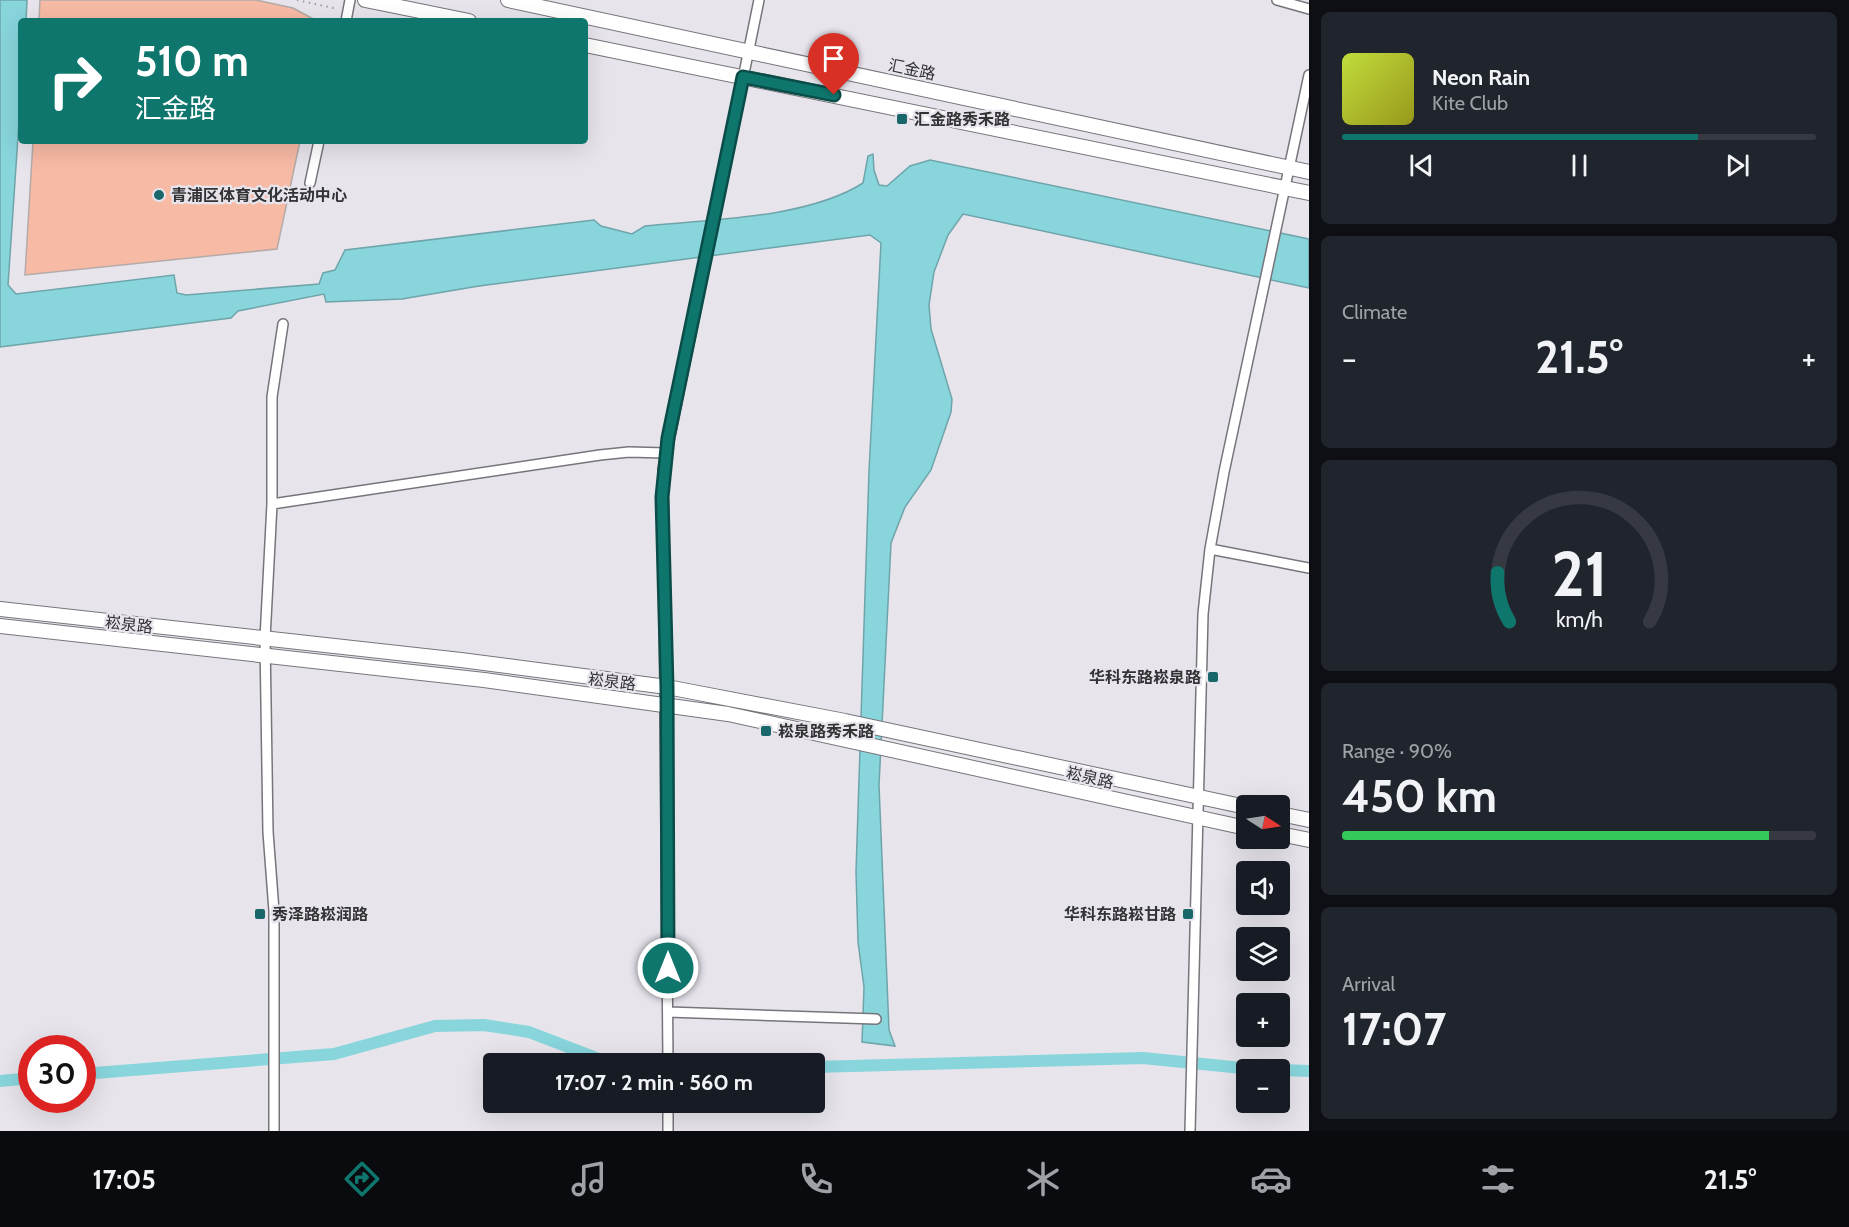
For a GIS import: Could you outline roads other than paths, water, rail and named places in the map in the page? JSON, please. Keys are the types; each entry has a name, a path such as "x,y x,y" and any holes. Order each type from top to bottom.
{"street":[{"path":"347,16 350,0"},
{"path":"365,0 454,18"},
{"name":"汇金路","path":"508,0 1309,172"},
{"path":"668,1053 667,687 662,497 665,453 759,0"},
{"path":"1276,0 1309,9"},
{"path":"588,46 1309,193"},
{"path":"1190,1131 1203,614 1210,549 1224,472 1309,75"},
{"path":"310,183 318,144"},
{"path":"274,1131 274,911 268,832 265,639 272,504 272,397 283,324"},
{"path":"272,504 600,454 665,453"},
{"path":"1210,549 1309,568"},
{"name":"崧泉路","path":"0,609 461,660 667,687 845,721 1236,805"},
{"name":"崧泉路","path":"0,626 428,674 667,704 885,747 1236,826"},
{"path":"1290,816 1309,820"},
{"path":"1290,836 1309,840"},
{"path":"668,1012 876,1019"},
{"path":"668,1113 668,1131"}],"water":[{"path":"0,0 27,0 26,18 18,18 18,137 8,285 16,294 174,275 177,293 186,295 319,284 323,273 335,270 345,250 594,220 601,226 632,234 645,226 757,215 815,204 841,195 863,183 868,156 873,154 874,170 879,185 887,186 910,166 930,160 1309,239 1309,288 963,214 948,235 934,272 929,305 931,329 952,399 951,412 931,470 905,507 891,543 879,785 889,1030 895,1046 862,1042 864,987 858,942 856,872 869,471 881,243 870,235 479,286 402,299 326,302 324,294 238,311 231,318 0,347"}],"waterway":[{"path":"96,1073 334,1054 435,1026 484,1025 529,1032 583,1053"},
{"path":"825,1067 1143,1058 1236,1067"},
{"path":"1290,1070 1309,1071"},
{"path":"0,1081 18,1079"}],"place":[{"name":"汇金路秀禾路","path":"902,119"},
{"name":"青浦区体育文化活动中心","path":"159,195"},
{"name":"华科东路崧泉路","path":"1213,677"},
{"name":"崧泉路秀禾路","path":"766,731"},
{"name":"秀泽路崧润路","path":"260,914"},
{"name":"华科东路崧甘路","path":"1188,914"}]}
